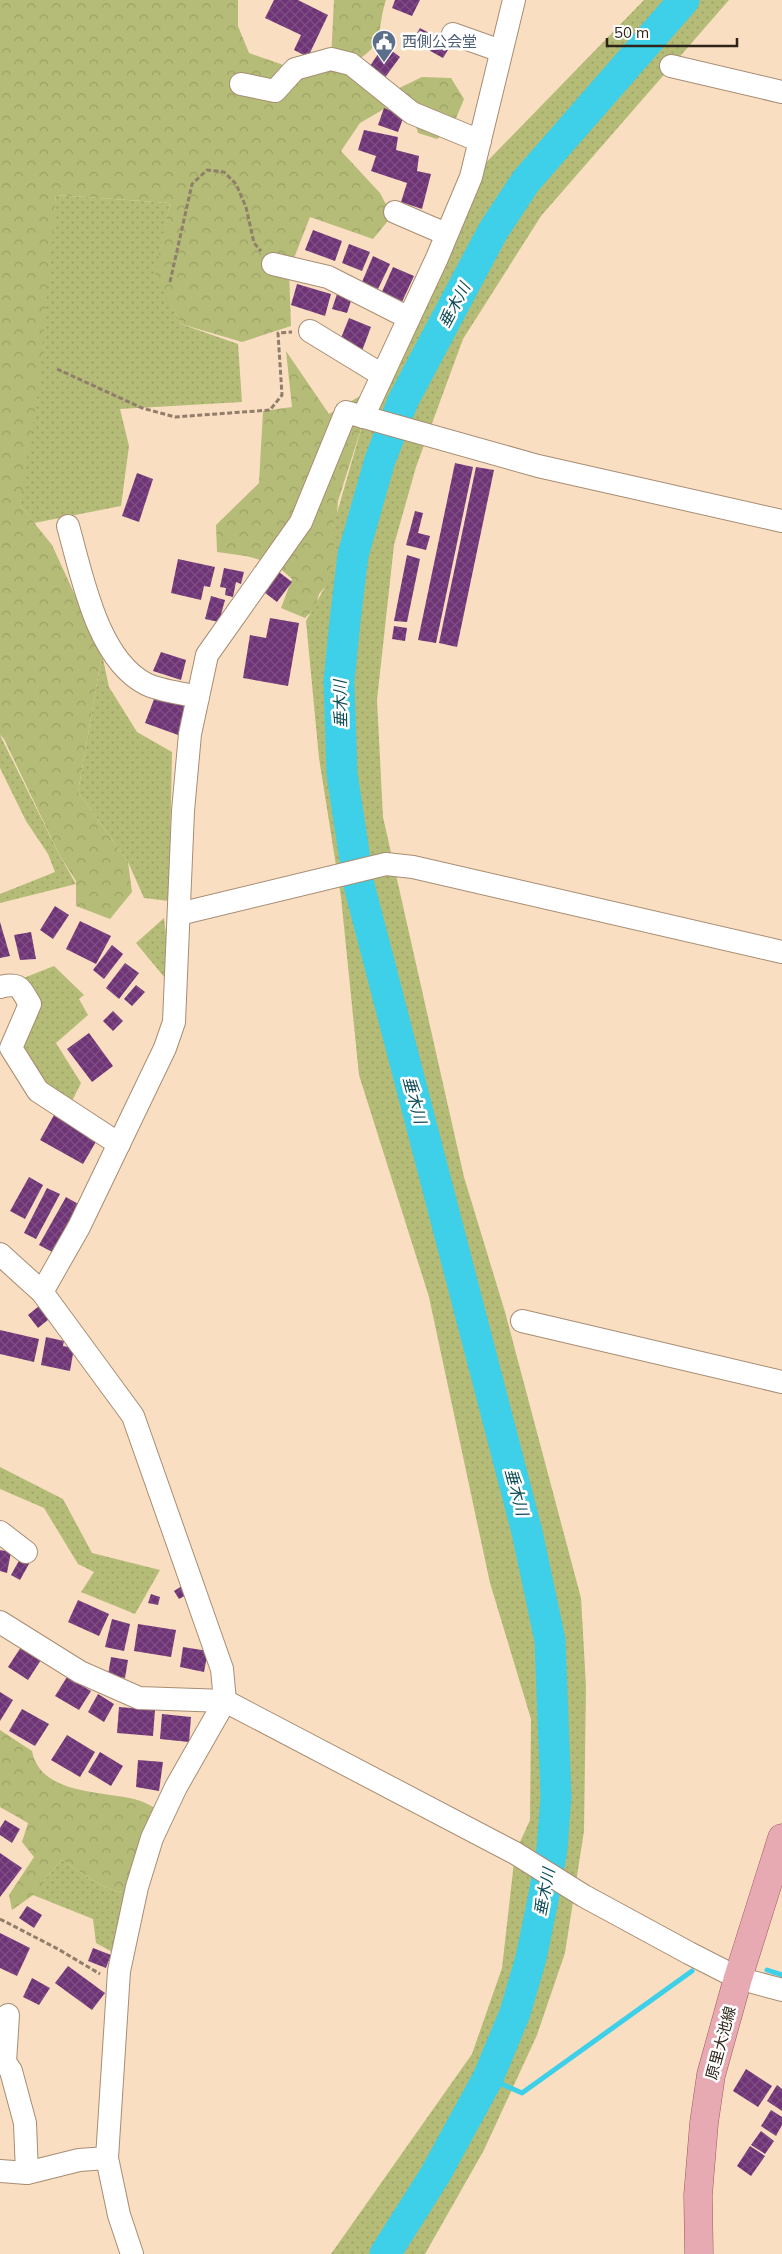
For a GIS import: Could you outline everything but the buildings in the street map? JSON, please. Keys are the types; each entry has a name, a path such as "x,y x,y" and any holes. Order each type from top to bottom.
{"main road":[{"name":"原里大池線","path":"699,2254 698,2195 704,2123 711,2074 738,1978 782,1838"}],"street":[{"path":"363,417 471,177 514,0"},
{"path":"453,34 501,51"},
{"path":"241,84 275,90 294,69 331,60 351,64 412,113 480,141"},
{"path":"671,66 782,92"},
{"path":"395,212 446,234"},
{"path":"273,264 328,278 409,318"},
{"path":"310,331 382,375"},
{"path":"42,1292 79,1227 165,1048 174,1022 190,734 207,655 301,522 346,412 538,466 782,521"},
{"path":"68,526 92,607 113,654 132,676 148,685 198,697"},
{"path":"179,914 386,864 413,867 782,952"},
{"path":"0,987 12,984 19,987 30,1004 11,1048 38,1091 119,1144"},
{"path":"0,1254 42,1292 133,1416 222,1669 225,1701 176,1787 152,1838 137,1886 119,1971 107,2158 120,2215 132,2254"},
{"path":"522,1321 782,1382"},
{"path":"0,1532 26,1552"},
{"path":"0,1622 80,1672 139,1698 225,1701 515,1853 584,1896 738,1978 782,1990"},
{"path":"8,2016 3,2063 11,2071 25,2123 27,2173"},
{"path":"0,2171 27,2173 79,2160 107,2158"}],"path":[{"path":"170,282 192,184 207,170 224,172 236,184 246,207 254,243 273,264"},
{"path":"57,369 142,408 174,417 270,410 282,395 278,333 310,331"},
{"path":"0,1919 58,1949 118,1985"}],"green space":[{"path":"0,0 238,0 238,26 249,53 295,69 320,65 344,73 389,93 422,77 451,78 464,99 452,128 437,139 418,133 412,113 384,109 360,123 341,151 380,193 392,216 373,239 310,217 289,271 291,326 242,342 181,324 155,275 170,203 56,195 39,384 20,505 52,545 102,654 78,792 128,862 132,892 110,919 76,906 76,881 60,856 4,739 0,735"},
{"path":"334,0 386,0 375,43 371,50 363,57 351,64 331,59"},
{"path":"644,0 729,0 541,216 463,339 416,467 394,545 377,700 383,817 464,1177 505,1312 581,1598 586,1686 584,1831 565,1953 537,2035 484,2150 425,2254 331,2254 472,2054 502,1968 515,1853 530,1820 531,1719 490,1583 429,1297 359,1075 341,897 319,758 306,621 325,587 333,527 372,391 470,179"},
{"path":"56,195 170,203 156,275 181,324 238,344 242,402 120,409 129,446 121,506 34,523 20,505"},
{"path":"286,351 329,414 374,388 338,501 337,515 333,527 334,562 325,587 319,594 315,608 305,618 281,608 292,579 275,564 246,556 217,552 216,525 259,483 263,411 292,407"},
{"path":"102,654 109,687 137,732 172,752 169,901 144,898 128,862 78,792"},
{"path":"0,735 60,856 76,884 0,903 0,894 55,872 48,854 26,821 0,768"},
{"path":"164,918 169,958 165,978 136,943"},
{"path":"54,966 84,995 79,999 88,1015 56,1043 81,1083 71,1103 39,1081 11,1048 36,1005 21,979"},
{"path":"0,1467 63,1499 92,1553 160,1570 135,1614 81,1592 94,1572 78,1564 44,1508 0,1489"},
{"path":"0,1730 32,1751 37,1765 47,1776 59,1783 89,1792 137,1800 159,1810 127,1894 101,1885 62,1860 36,1893 12,1910 9,1895 34,1857 22,1842 28,1823 0,1807"},
{"path":"62,1860 101,1885 127,1894 116,1954 96,1943 93,1919 33,1895"}],"waterway":[{"name":"垂木川","path":"385,2254 435,2175 488,2078 515,2013 531,1958 543,1900 552,1849 556,1796 550,1640 527,1532 359,885 342,774 339,681 353,555 380,460 403,401 493,231 526,181 684,0"},
{"path":"767,1970 782,1975"},
{"path":"488,2078 522,2093 692,1971"}],"place":[{"name":"西側公会堂","path":"384,63"}]}
